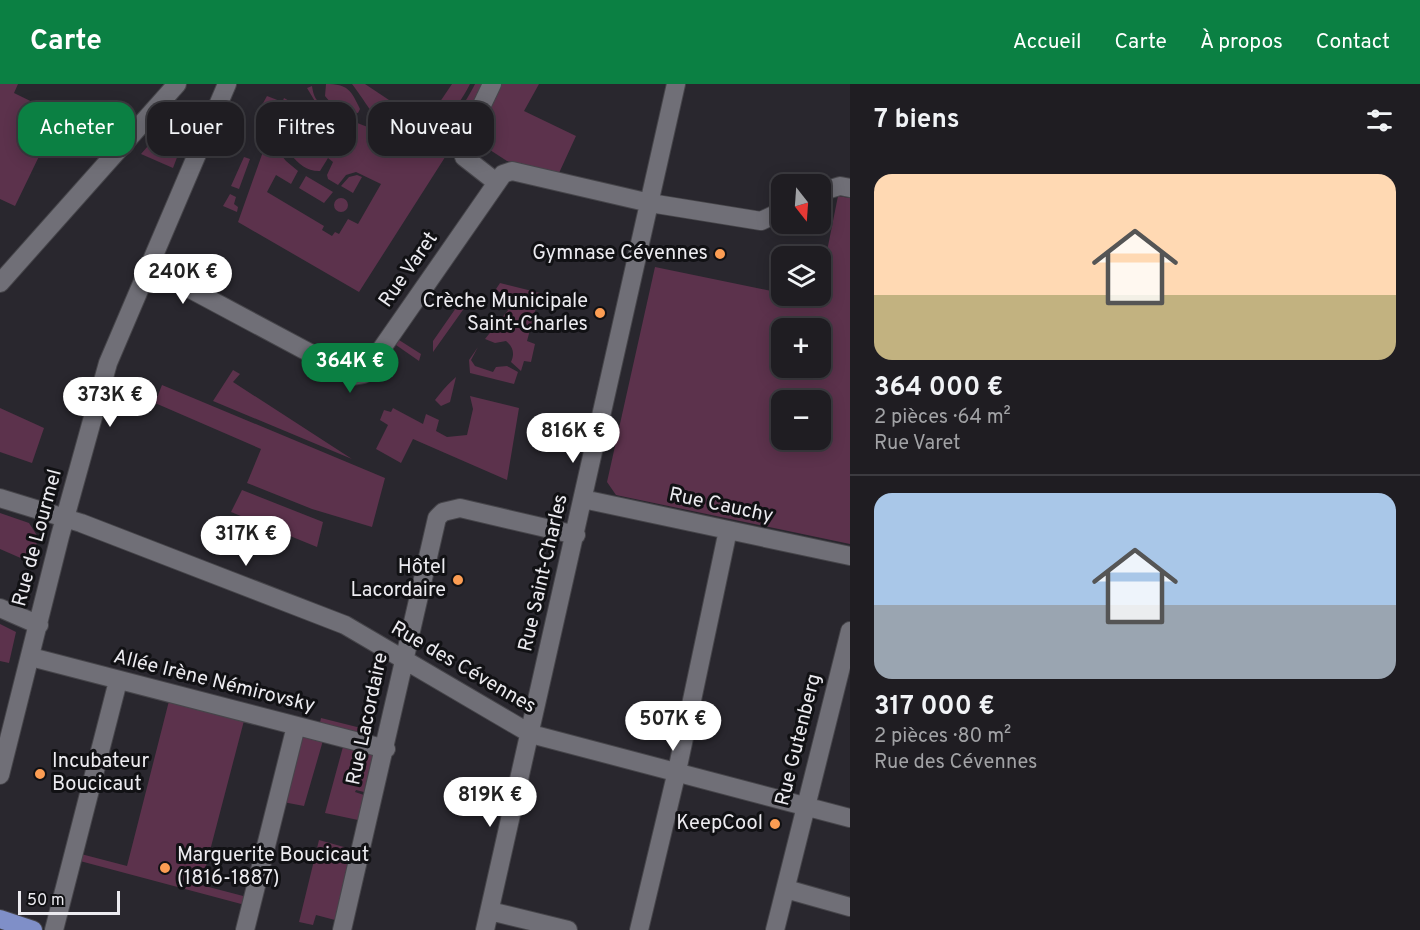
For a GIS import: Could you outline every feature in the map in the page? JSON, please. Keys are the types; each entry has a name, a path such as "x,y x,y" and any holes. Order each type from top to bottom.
{"main road":[{"path":"0,919 33,930"}],"street":[{"path":"0,283 177,84"},
{"name":"Rue de Lourmel","path":"0,775 108,363 227,84"},
{"path":"492,84 462,147 464,157 496,182 503,174 512,171 650,203 761,221 771,216"},
{"name":"Rue Saint-Charles","path":"485,930 676,84"},
{"name":"Rue Varet","path":"149,267 353,376 359,376 364,374 386,344 496,182"},
{"path":"831,189 840,186 850,188"},
{"name":"Rue des Cévennes","path":"0,498 66,518 345,625 531,734 850,818"},
{"name":"Rue Cauchy","path":"583,500 850,556"},
{"name":"Rue Lacordaire","path":"342,930 386,749 437,518 443,512 460,508 576,534"},
{"path":"639,930 677,771 728,530"},
{"path":"0,608 39,625"},
{"name":"Rue Gutenberg","path":"775,930 847,655 850,631"},
{"name":"Allée Irène Némirovsky","path":"31,657 386,749"},
{"path":"54,930 118,681"},
{"path":"245,930 296,726"},
{"path":"786,889 850,907"},
{"path":"490,911 568,930"}],"shaded area":[{"path":"0,84 18,84 14,93 32,102 18,102 18,156 39,156 15,206 0,199"},
{"path":"326,84 339,85 348,89 354,97 360,109 356,113 356,102 331,102 325,96"},
{"path":"352,84 365,84 392,102 368,102 368,106"},
{"path":"452,84 470,84 459,102 440,102"},
{"path":"475,84 483,84 475,102 464,102"},
{"path":"500,84 539,84 524,111 576,136 559,173 507,161 494,153 494,102 491,102"},
{"path":"312,86 319,102 315,102 307,88"},
{"path":"267,96 280,101 279,102 264,102"},
{"path":"357,123 368,127 368,156 446,156 359,292 238,222 261,156 282,156 298,171 291,184 276,175 267,192 324,226 322,230 332,236 335,232 339,234 348,219 358,224 381,184 356,172 346,175 338,185 328,179 327,175 333,162 328,158 320,171 304,167 293,156 356,156"},
{"path":"147,147 147,156 178,156 173,168 141,154"},
{"path":"244,157 250,159 239,189 231,186"},
{"path":"357,175 362,177 353,193 341,186 349,177"},
{"path":"306,176 333,192 324,203 299,188"},
{"path":"230,194 236,197 234,204 238,207 237,212 223,206"},
{"path":"838,196 850,198 850,544 616,495 607,482 655,267 771,291 771,306 831,306 831,246 828,246"},
{"path":"341,198 346,200 348,205 346,210 341,212 336,210 334,205 336,200"},
{"path":"500,283 540,293 527,341 535,344 531,362 524,361 521,371 511,362 513,350 506,341 495,343 485,339 513,304 496,289"},
{"path":"465,295 470,300 433,352 433,341"},
{"path":"399,340 421,354 419,361 396,345"},
{"path":"478,347 471,360 475,366 493,372 496,367 507,366 518,372 514,384 470,373 469,360"},
{"path":"233,370 240,374 233,382 352,459 213,401"},
{"path":"456,377 450,402 441,406 435,400"},
{"path":"162,385 385,478 372,527 312,509 247,483 261,449 155,403"},
{"path":"470,396 519,408 507,480 413,439 401,463 376,449 388,425 380,420 384,410 391,412 393,408 423,424 426,414 439,420 436,431 447,437 467,435 473,409"},
{"path":"0,408 44,428 32,463 0,452"},
{"path":"242,490 323,522 317,547 231,512"},
{"path":"0,513 29,523 38,537 32,563 0,549"},
{"path":"0,624 16,632 9,663 0,661"},
{"path":"171,693 246,713 201,885 247,897 245,905 80,861 81,854 127,866"},
{"path":"321,718 365,729 362,738 319,727"},
{"path":"301,732 324,737 304,806 283,802"},
{"path":"344,743 373,754 364,792 356,790 355,792 364,795 358,820 325,813"},
{"path":"319,840 351,849 335,920 316,915 313,925 299,922"}],"place":[{"name":"Gymnase Cévennes","path":"720,254"},
{"name":"Crèche Municipale Saint-Charles","path":"600,313"},
{"name":"Hôtel Lacordaire","path":"458,580"},
{"name":"Incubateur Boucicaut","path":"40,774"},
{"name":"KeepCool","path":"775,824"},
{"name":"Marguerite Boucicaut (1816-1887)","path":"165,868"}]}
